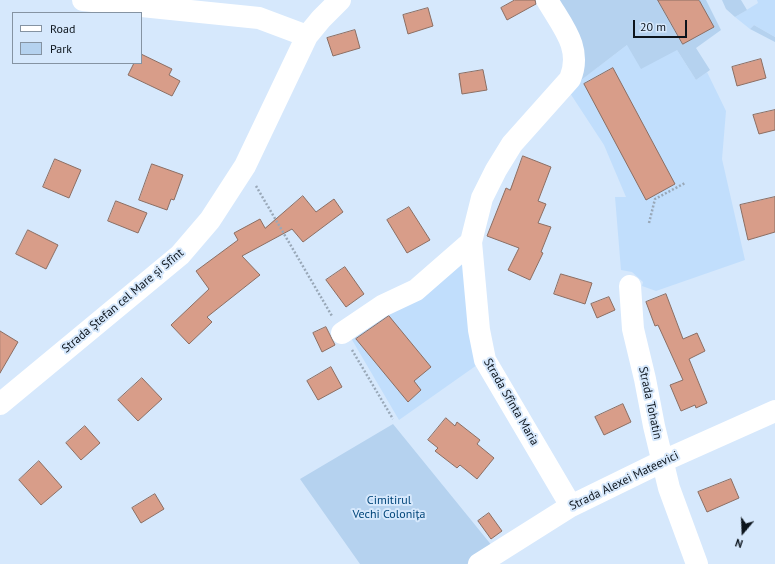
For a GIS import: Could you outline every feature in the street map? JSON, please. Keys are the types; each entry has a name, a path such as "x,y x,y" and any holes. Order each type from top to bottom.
{"street":[{"path":"83,0 259,18 307,36"},
{"name":"Strada Ștefan cel Mare și Sfînt","path":"0,404 180,255 210,220 245,166 307,36 321,18 340,0"},
{"name":"Strada Sfînta Maria","path":"546,0 574,46 576,66 570,79 512,144 496,170 482,198 471,242 479,330 485,360 571,506"},
{"path":"342,333 382,306 416,290 471,242"},
{"name":"Strada Tohatin","path":"630,286 633,329 669,488 697,564"},
{"name":"Strada Alexei Mateevici","path":"479,564 571,506 663,461 775,411"}],"path":[{"path":"245,166 393,419"},
{"path":"649,223 655,199 685,182"}],"shaded area":[{"path":"757,0 775,0 775,37 754,25 750,29 735,17 758,3"},
{"path":"627,45 677,50 696,80 707,72 726,111 722,159 745,260 656,291 642,286 643,282 632,272 621,270 615,197 626,197 604,145 568,90"},
{"path":"465,253 477,365 399,420 348,333"}],"green space":[{"path":"557,0 706,0 721,30 696,48 710,70 696,80 677,50 641,69 627,45 580,81"},
{"path":"722,0 741,0 747,10 735,17 726,9"},
{"path":"754,25 775,37 775,42 750,29"},
{"name":"Cimitirul Vechi Colonița","path":"393,424 493,547 467,564 360,564 300,479"}],"building":[{"path":"515,0 535,0 536,4 507,20 501,8"},
{"path":"658,0 699,0 714,27 683,44"},
{"path":"428,8 433,26 408,34 403,15"},
{"path":"355,30 360,48 333,56 327,38"},
{"path":"142,54 172,69 169,75 180,81 172,96 128,75 134,64 142,64"},
{"path":"761,59 766,78 737,86 732,67"},
{"path":"613,68 675,184 646,200 584,84"},
{"path":"483,70 487,90 462,94 459,74"},
{"path":"775,110 775,130 759,134 753,115"},
{"path":"523,156 551,167 538,201 546,204 538,223 551,227 541,252 543,253 530,280 508,270 519,248 487,236 506,188 510,190"},
{"path":"55,159 81,170 69,198 43,187"},
{"path":"152,164 183,175 174,200 171,199 167,210 139,200"},
{"path":"303,196 316,212 334,199 343,212 303,242 292,229 242,256 260,275 207,317 212,322 189,344 171,325 209,289 196,271 238,240 234,233 260,219 265,228"},
{"path":"775,197 775,232 748,240 740,205"},
{"path":"116,201 147,213 138,233 108,221"},
{"path":"409,207 430,240 407,253 387,220"},
{"path":"28,230 58,245 46,269 16,254"},
{"path":"345,267 364,294 346,307 326,280"},
{"path":"561,274 592,283 585,304 554,294"},
{"path":"666,294 683,339 697,333 705,351 689,359 707,403 696,408 695,405 681,411 670,385 683,380 658,325 655,326 646,302"},
{"path":"609,297 615,310 597,318 591,304"},
{"path":"389,316 431,367 414,381 421,390 408,402 356,339"},
{"path":"326,327 335,345 322,352 313,333"},
{"path":"0,331 18,342 0,373"},
{"path":"331,367 342,387 318,400 307,381"},
{"path":"142,378 162,399 138,421 118,400"},
{"path":"623,404 631,422 604,435 595,417"},
{"path":"446,418 455,426 457,422 480,440 477,444 494,458 477,479 460,465 457,468 435,451 438,448 428,440"},
{"path":"85,426 100,443 81,460 66,443"},
{"path":"39,461 62,487 41,505 19,480"},
{"path":"731,479 739,498 707,512 698,492"},
{"path":"155,494 164,509 141,523 132,508"},
{"path":"489,513 502,531 491,539 478,521"}]}
